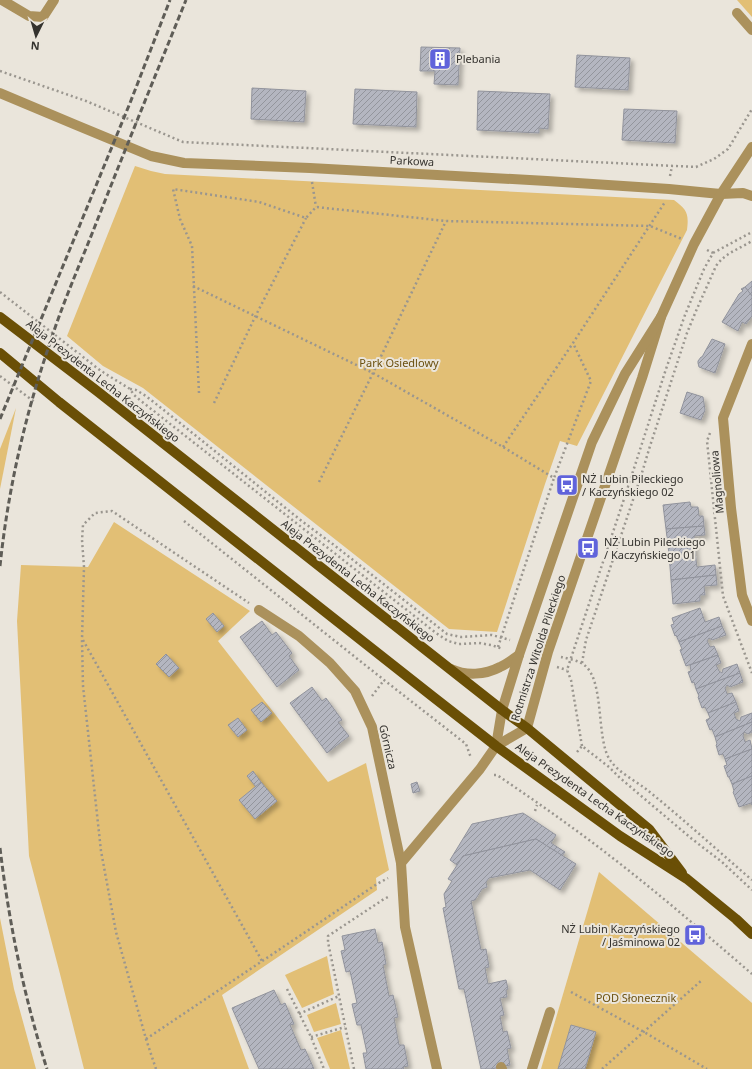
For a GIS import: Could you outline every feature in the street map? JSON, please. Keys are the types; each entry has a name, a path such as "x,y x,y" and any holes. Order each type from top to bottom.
{"main road":[{"name":"Aleja Prezydenta Lecha Kaczyńskiego","path":"0,317 97,390 502,710 527,728 649,829 687,879"},
{"name":"Aleja Prezydenta Lecha Kaczyńskiego","path":"0,354 58,402 83,420 496,746 620,836 687,879 752,934"}],"street":[{"path":"2,0 29,16 43,17 54,0"},
{"path":"737,13 752,30"},
{"name":"Parkowa","path":"0,93 152,156 184,163 310,168 654,188 721,194 743,193 752,196"},
{"name":"Rotmistrza Witolda Pileckiego","path":"496,746 527,728 548,652 642,378 661,317 694,244 721,194 752,147"},
{"name":"Rotmistrza Witolda Pileckiego","path":"496,746 502,710 519,655 592,442 625,374 661,317"},
{"name":"Magnoliowa","path":"752,344 723,418 731,508 742,595 752,621"},
{"name":"Górnicza","path":"259,610 299,636 330,663 356,691 372,727 401,868 405,927 437,1069"},
{"name":"Rotmistrza Witolda Pileckiego","path":"445,665 452,670 459,672 471,674 483,673 502,666 519,655"},
{"path":"401,868 480,769 496,746"},
{"path":"532,1069 550,1012"}],"path":[{"path":"0,71 86,101 183,142 696,167 714,159 728,149 752,109"},
{"path":"310,168 316,207"},
{"path":"199,393 192,246 180,219 173,189 259,202 306,218"},
{"path":"214,403 255,317 306,218 316,207"},
{"path":"316,207 446,221 650,226 503,447"},
{"path":"319,482 446,221"},
{"path":"582,746 571,680 567,670 666,369 685,315 704,269 713,253 752,232"},
{"path":"582,663 586,640 696,311 720,260 724,256 752,241"},
{"path":"194,286 255,317 373,373 503,447 554,478"},
{"path":"0,292 101,371 130,389 136,390 146,396 447,634 462,637 492,635 513,641"},
{"path":"498,647 554,478 591,381 573,343"},
{"path":"130,389 141,401 436,633 448,641 459,644 479,643"},
{"path":"156,1069 116,932 101,851 83,686 83,525 94,513 112,511 259,610"},
{"path":"180,517 466,744 472,762"},
{"path":"82,640 262,961"},
{"path":"560,656 582,663 590,672 596,687 605,748 610,760 618,769 645,788 752,880"},
{"path":"609,767 692,839 722,862 752,890"},
{"path":"492,775 497,775 597,846 700,929 752,974"},
{"path":"535,811 537,805"},
{"path":"146,1039 401,868"},
{"path":"354,1069 328,936 384,899"},
{"path":"602,1069 702,980"},
{"path":"287,989 311,1036 324,1069"},
{"path":"571,992 707,1069"},
{"path":"299,1014 339,996"},
{"path":"311,1036 345,1026"}],"green space":[{"path":"737,0 752,0 752,17"},
{"name":"Park Osiedlowy","path":"135,166 165,174 674,200 684,209 688,220 687,230 577,446 560,441 497,632 449,629 143,388 103,366 67,336"},
{"path":"16,408 0,489 0,449"},
{"path":"114,522 250,611 218,641 328,782 366,763 389,870 376,878 377,890 222,995 249,1069 84,1069 29,856 17,621 21,565 88,567"},
{"name":"POD Słonecznik","path":"599,872 752,1003 752,1069 541,1069"},
{"path":"0,918 14,989 36,1069 0,1069"},
{"path":"327,956 334,994 302,1008 285,975"},
{"path":"336,1003 341,1024 314,1032 307,1015"},
{"path":"341,1030 350,1069 330,1069 317,1038"}],"building":[{"name":"Plebania","path":"421,47 460,48 458,85 434,84 435,71 420,71"},
{"path":"577,55 630,58 628,90 575,87"},
{"path":"252,88 306,91 304,122 251,119"},
{"path":"355,89 417,92 416,127 353,124"},
{"path":"478,91 550,94 548,129 539,128 539,133 477,130"},
{"path":"624,109 677,111 675,143 622,140"},
{"path":"752,281 752,296 745,287"},
{"path":"745,287 752,296 752,316 746,324 742,322 738,331 722,322 739,294 743,291 741,289"},
{"path":"712,339 725,344 715,373 699,367 698,363"},
{"path":"687,392 703,397 705,410 701,420 680,413"},
{"path":"690,502 691,507 698,507 699,516 703,516 704,526 666,529 663,505"},
{"path":"704,526 705,535 694,536 695,552 669,554 666,529"},
{"path":"695,552 697,567 715,565 716,575 671,580 669,554"},
{"path":"716,575 717,585 704,586 705,595 700,595 700,601 673,604 671,580"},
{"path":"700,608 705,622 719,617 722,626 679,642 671,625 674,624 672,618"},
{"path":"213,613 224,626 217,632 206,619"},
{"path":"262,621 272,635 276,632 292,653 289,656 299,670 277,687 240,637"},
{"path":"722,626 726,635 712,640 709,638 707,641 710,647 714,646 718,655 686,666 680,650 682,649 679,642"},
{"path":"166,654 179,668 169,677 156,664"},
{"path":"718,655 721,663 716,665 719,671 722,673 723,669 737,664 740,673 696,689 688,672 691,671 690,665"},
{"path":"740,673 743,682 730,687 727,685 725,688 727,694 732,693 736,702 708,713 705,707 702,708 696,689"},
{"path":"312,687 322,701 326,698 342,720 338,722 349,736 327,753 290,703"},
{"path":"262,702 272,713 261,722 251,710"},
{"path":"736,702 739,711 734,713 736,719 740,721 741,717 752,713 752,722 715,737 706,720 710,718 708,713"},
{"path":"238,718 247,730 238,737 228,725"},
{"path":"752,722 752,732 748,734 744,732 743,736 745,742 750,740 752,749 725,759 723,754 719,755 715,737"},
{"path":"752,749 752,776 732,784 724,766 727,765 725,759"},
{"path":"253,771 261,782 256,787 247,776"},
{"path":"752,776 752,805 751,803 739,807 733,792 732,784"},
{"path":"261,782 277,801 255,819 239,800"},
{"path":"417,782 420,791 413,793 411,784"},
{"path":"523,813 556,835 551,843 565,852 562,856 536,839 463,856 457,865 450,860 472,824"},
{"path":"536,839 576,864 560,890 530,870 489,878 486,882 487,887 482,889 475,900 471,901 481,950 486,949 489,967 485,968 488,984 506,980 508,989 506,990 507,997 500,998 504,1015 500,1016 503,1032 507,1031 511,1048 507,1049 510,1065 491,1069 481,1069 464,989 459,989 443,908 446,907 444,894 452,881 448,879 463,856"},
{"path":"375,929 378,943 382,942 386,964 383,965 389,996 393,995 398,1017 394,1018 399,1045 404,1045 408,1066 403,1067 404,1069 366,1069 363,1053 367,1053 361,1025 357,1025 352,1004 357,1003 350,971 346,972 341,951 345,950 342,936"},
{"path":"274,990 281,1005 285,1003 294,1024 290,1025 301,1050 305,1049 314,1069 259,1069 232,1008"},
{"path":"571,1025 596,1032 585,1069 558,1069"}],"railway":[{"path":"0,419 130,103 170,0"},
{"path":"0,566 3,538 13,481 25,425 41,370 66,297 186,0"},
{"path":"0,848 18,960 31,1015 47,1069"}],"place":[{"name":"Plebania","path":"440,59"},
{"name":"NŻ Lubin Pileckiego / Kaczyńskiego 02","path":"567,485"},
{"name":"NŻ Lubin Pileckiego / Kaczyńskiego 01","path":"588,548"},
{"name":"NŻ Lubin Kaczyńskiego / Jaśminowa 02","path":"695,935"}]}
